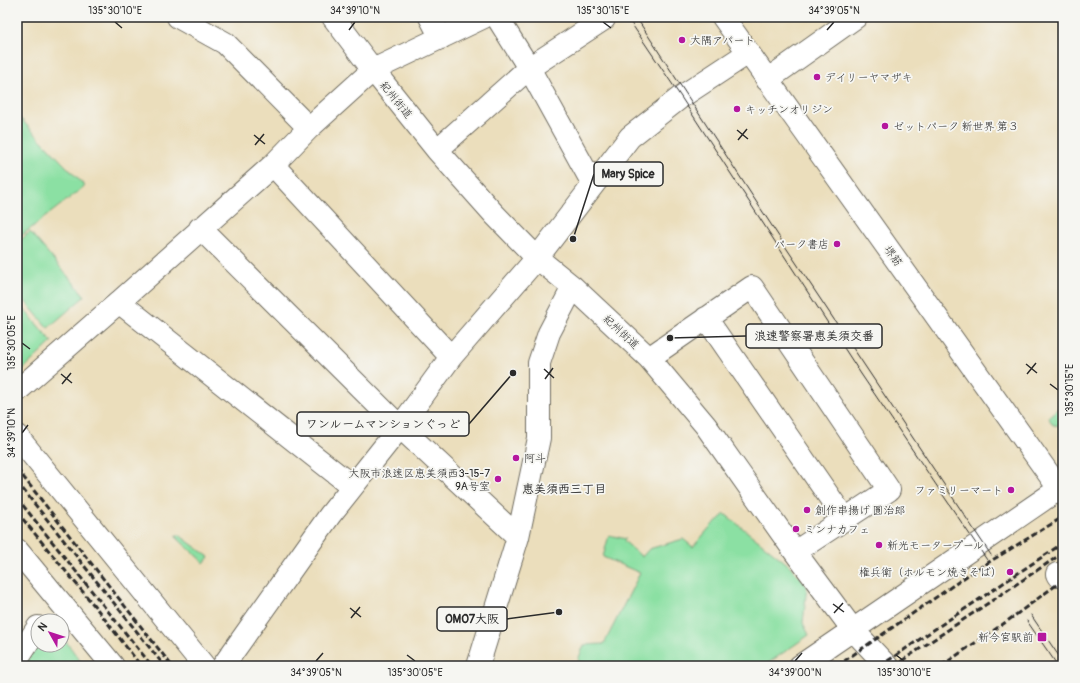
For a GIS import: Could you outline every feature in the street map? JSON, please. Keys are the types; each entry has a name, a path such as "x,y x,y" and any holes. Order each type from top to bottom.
{"street":[{"path":"178,17 225,43 309,128"},
{"name":"紀州街道","path":"333,17 437,150 494,214 537,258 573,287 649,358 706,426 794,552 853,630 887,666"},
{"path":"430,17 441,38"},
{"path":"17,391 273,165 309,128 373,70 484,17"},
{"path":"497,17 529,68 593,184"},
{"path":"437,150 529,68 604,19 602,17"},
{"name":"堺筋","path":"723,17 1062,489"},
{"path":"767,80 856,17"},
{"path":"222,666 352,486 400,427 451,357 537,258 630,137 681,97 748,53"},
{"path":"273,165 451,357"},
{"path":"200,228 400,427 518,537"},
{"path":"478,666 518,537 539,438 539,363 549,332 573,287"},
{"path":"649,358 752,287 889,490 794,552"},
{"path":"119,302 352,486"},
{"path":"706,318 844,518"},
{"path":"17,436 204,666"},
{"path":"800,666 1062,489"},
{"path":"17,550 112,666"},
{"path":"47,613 56,599"},
{"path":"17,659 30,639"}],"green space":[{"path":"17,115 85,186 17,239"},
{"path":"30,232 85,296 48,328 17,292 17,243"},
{"path":"17,301 52,342 17,375"},
{"path":"1062,405 1063,426 1053,425 1048,417"},
{"path":"725,514 790,566 807,586 803,623 809,635 764,666 584,666 578,660 584,645 604,644 640,573 603,557 609,535 626,539 624,541 642,557 649,549 683,539 693,547 711,526"},
{"path":"177,535 209,557 204,563 175,536"},
{"path":"70,647 84,666 23,666 32,653 70,653"}],"tram line":[{"path":"627,17 681,97 861,374 987,560"},
{"path":"636,17 787,249 991,555"},
{"path":"1031,615 1063,662"},
{"path":"1027,621 1058,666"}],"railway":[{"path":"17,469 172,666"},
{"path":"17,482 162,663"},
{"path":"17,498 152,666"},
{"path":"17,512 97,609 141,666"},
{"path":"837,666 971,573 1063,517"},
{"path":"880,666 1063,543"},
{"path":"894,666 1063,553"},
{"path":"941,666 1006,622 1063,580"}],"place":[{"name":"大隅アパート","path":"682,40"},
{"name":"デイリーヤマザキ","path":"817,77"},
{"name":"キッチンオリジン","path":"737,109"},
{"name":"ゼットパーク 新世界 第３","path":"885,126"},
{"name":"Mary Spice","path":"573,239"},
{"name":"パーク書店","path":"837,244"},
{"name":"浪速警察署恵美須交番","path":"670,338"},
{"name":"ワンルームマンションぐっど","path":"513,373"},
{"name":"阿斗","path":"516,458"},
{"name":"大阪市浪速区恵美須西3-15-7 9A号室","path":"498,479"},
{"name":"ファミリーマート","path":"1011,490"},
{"name":"創作串揚げ 圓治郎","path":"807,510"},
{"name":"ミンナカフェ","path":"796,529"},
{"name":"新光モータープール","path":"879,545"},
{"name":"権兵衛（ホルモン焼きそば）","path":"1010,572"},
{"name":"OMO7大阪","path":"559,612"},
{"name":"新今宮駅前","path":"1042,637"}],"district":[{"name":"恵美須西三丁目","path":"564,489"}]}
